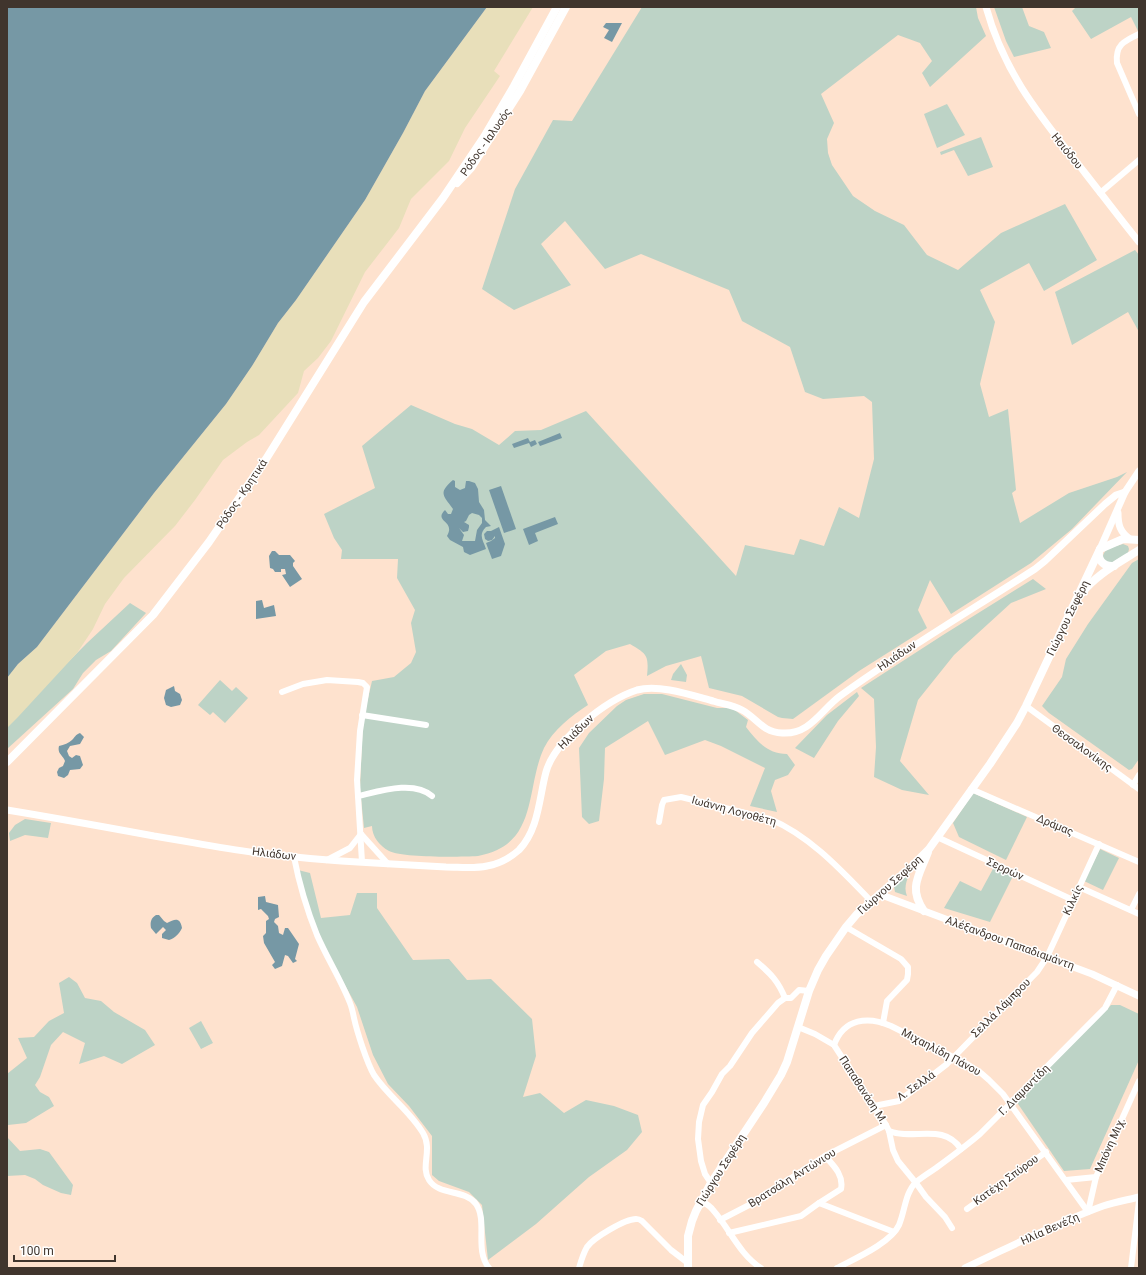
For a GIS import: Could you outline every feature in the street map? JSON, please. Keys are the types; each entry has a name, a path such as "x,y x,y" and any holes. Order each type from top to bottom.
{"main road":[{"name":"Ρόδος - Ιαλυσός","path":"443,198 490,128 557,7"},
{"name":"Ρόδος - Ιαλυσός","path":"443,198 471,168 489,142 520,91 566,7"},
{"name":"Ρόδος - Κρητικά","path":"7,762 153,615 193,564 242,495 290,422 364,302 443,198"},
{"path":"1076,602 1096,580 1136,552 1136,545 1134,541 1130,539"},
{"path":"1114,566 1101,562 1099,555 1100,549 1120,540 1139,540"},
{"name":"Γιώργου Σεφέρη","path":"688,1265 690,1229 701,1200 774,1088 787,1062 809,991 818,970 846,927 879,894 911,867 929,849 990,764 1017,723 1026,706 1100,549"},
{"path":"924,911 917,901 916,885 929,849"}],"street":[{"name":"Ησιόδου","path":"986,7 1003,55 1013,75 1035,109 1139,242"},
{"path":"1139,34 1122,44 1118,50 1117,63 1139,114"},
{"path":"1100,193 1139,160"},
{"path":"1130,539 1125,535 1120,527 1118,511 1125,492 1139,471"},
{"name":"Ηλιάδων","path":"7,810 232,849 294,857 388,864 475,868 490,866 512,856 525,842 537,814 546,770 560,746 578,727 615,700 637,690 659,688 692,695 743,710 761,726 771,732 796,732 812,723 836,698 912,645 1036,568 1105,504 1116,495 1125,492"},
{"path":"1105,504 1113,500 1121,503"},
{"name":"Γιώργου Σεφέρη","path":"1100,549 1118,511"},
{"path":"282,692 303,684 327,680 363,683 367,688 362,715 357,780 362,862"},
{"name":"Θεσσαλονίκης","path":"1026,706 1139,789"},
{"path":"362,715 426,725"},
{"path":"1133,785 1139,775"},
{"path":"358,796 391,789 413,788 426,791 432,796"},
{"name":"Δράμας","path":"971,789 1139,862"},
{"name":"Ιωάννη Λογοθέτη","path":"659,822 664,800 682,797 770,819 781,824 818,849 872,901"},
{"path":"361,834 388,864"},
{"path":"327,860 350,848 361,834"},
{"name":"Σερρών","path":"937,837 1073,900"},
{"name":"Κιλκίς","path":"1047,957 1099,844"},
{"path":"294,857 299,881 317,934 351,1004 354,1019 374,1074 423,1132 428,1148 426,1171 432,1184 440,1189 467,1197 476,1204 481,1218 484,1262 489,1268"},
{"path":"1079,887 1139,914"},
{"name":"Αλέξανδρου Παπαδιαμάντη","path":"879,894 1047,957 1117,985 1139,996"},
{"path":"1131,910 1139,894"},
{"path":"846,927 901,959 908,967 909,971 906,980 894,991 887,1001 882,1022"},
{"name":"Σελλά Λάμπρου","path":"952,1058 1037,972 1047,957"},
{"path":"757,962 772,975 779,984 785,998"},
{"name":"Γ. Διαμαντίδη","path":"916,1182 980,1134 1105,1008 1117,985"},
{"path":"711,1183 705,1174 701,1161 698,1139 703,1105 722,1074 730,1066 752,1033 778,1003 785,998 791,998 799,990 809,991"},
{"name":"Μιχαηλίδη Πάνου","path":"834,1045 837,1037 847,1028 857,1022 870,1020 882,1022 952,1058 967,1064 980,1073 1003,1094 1088,1212"},
{"name":"Παπαθανάση Μ.","path":"798,1027 815,1034 834,1045 888,1128 893,1150 898,1161 916,1182 923,1194 946,1217 952,1228"},
{"name":"Λ. Σελλά","path":"874,1106 899,1101 947,1064 952,1058"},
{"name":"Μπόνη Μιχ.","path":"1088,1212 1096,1177 1139,1081"},
{"path":"888,1128 897,1134 929,1133 950,1138 962,1149"},
{"name":"Βρατσάλη Αντώνιου","path":"720,1220 751,1204 825,1156 888,1128"},
{"name":"Κατέχη Σπύρου","path":"967,1209 1046,1152"},
{"path":"729,1233 801,1216 841,1189 842,1184 838,1171 825,1156"},
{"path":"1066,1180 1096,1177"},
{"path":"837,1268 876,1246 894,1232 902,1219 909,1193 916,1182"},
{"name":"Ηλία Βενέζη","path":"965,1268 1088,1212 1139,1197"},
{"path":"701,1200 714,1210 746,1255 761,1268"},
{"path":"1131,1268 1139,1201"},
{"path":"819,1203 894,1232"},
{"path":"579,1268 588,1247 593,1241 622,1224 638,1219 642,1221 688,1265"}],"green space":[{"path":"642,7 976,7 978,18 986,36 930,87 922,73 932,61 920,43 898,35 821,94 834,123 827,139 828,153 832,165 853,196 875,211 904,225 927,255 958,270 1001,233 1065,204 1097,260 1044,291 1029,263 980,290 995,322 980,384 989,417 1008,409 1016,490 1012,493 1020,523 1069,493 1117,477 1127,472 1072,529 1031,563 951,614 930,580 918,610 927,628 859,671 793,719 778,717 742,696 709,688 701,656 666,666 647,676 648,664 646,656 636,647 630,644 606,651 574,675 588,705 563,724 552,735 544,748 538,764 527,813 521,828 511,840 498,850 478,856 458,857 406,855 389,851 380,844 375,837 372,826 364,828 360,788 363,720 372,681 394,677 411,663 416,652 411,623 415,610 397,578 398,559 341,559 342,550 334,538 324,514 375,488 362,446 411,405 455,424 472,429 499,445 515,431 541,430 586,411 736,576 745,545 794,555 800,539 824,546 839,507 859,518 874,459 872,402 864,396 823,399 805,392 790,347 742,321 729,290 641,254 605,269 565,221 541,244 571,285 514,310 482,289 515,189 553,120 572,121"},
{"path":"994,7 1022,7 1029,26 1044,32 1051,48 1014,57 1006,41"},
{"path":"1076,7 1139,7 1139,33 1131,17 1091,39 1072,11"},
{"path":"947,104 965,135 937,148 924,114"},
{"path":"981,137 993,167 968,176 954,150 941,155 940,152"},
{"path":"1135,250 1139,255 1139,332 1128,312 1072,345 1055,292"},
{"path":"1123,544 1128,546 1128,553 1113,562 1108,563 1103,559 1104,552 1112,547"},
{"path":"1139,559 1139,759 1132,769 1129,770 1049,713 1042,706 1062,677 1066,659 1088,624 1132,563"},
{"path":"1033,579 1046,589 1011,603 954,655 918,700 900,761 929,795 902,790 874,777 876,747 874,699 861,688"},
{"path":"130,603 146,613 111,651 96,660 83,673 73,689 7,749 7,724 87,643"},
{"path":"681,664 687,675 686,682 671,680 673,674"},
{"path":"220,680 232,691 236,687 248,698 225,723 213,712 210,715 198,705"},
{"path":"857,692 859,696 838,721 814,758 795,748 827,715"},
{"path":"644,694 662,694 717,708 732,708 748,720 746,727 763,746 774,752 787,754 795,765 788,775 775,780 771,791 777,812 750,806 765,768 721,746 705,740 665,755 648,721 605,748 604,779 599,821 589,824 582,817 579,748 589,733 617,706 626,700"},
{"path":"973,793 1027,817 1006,860 959,837 953,823"},
{"path":"25,819 51,823 48,838 25,835 10,841 9,833 15,825"},
{"path":"1100,849 1119,858 1103,890 1084,881"},
{"path":"994,867 1013,876 990,922 944,908 960,881 981,891"},
{"path":"294,869 310,873 321,918 350,915 357,893 377,893 377,908 413,960 449,959 467,980 491,979 532,1019 536,1056 523,1097 540,1093 564,1113 586,1100 614,1106 638,1115 642,1132 627,1150 589,1177 536,1224 488,1260 482,1205 469,1192 439,1181 432,1175 432,1136 409,1106 388,1084 373,1055 357,1007 318,936"},
{"path":"912,869 906,885 907,896 895,892 894,887"},
{"path":"69,977 77,983 85,998 101,1001 114,1012 145,1030 155,1045 122,1064 104,1056 79,1064 85,1043 63,1032 51,1045 40,1077 35,1085 40,1092 49,1097 54,1106 26,1123 8,1125 7,1129 7,1074 27,1058 18,1038 34,1037 49,1021 64,1013 59,983"},
{"path":"1111,1005 1120,1005 1139,1014 1139,1060 1090,1169 1064,1171 1016,1101"},
{"path":"201,1021 213,1043 201,1049 189,1028"},
{"path":"7,1137 20,1151 40,1149 49,1152 73,1185 71,1195 61,1193 25,1175 7,1176"}],"sand":[{"path":"487,7 533,7 494,71 500,76 465,128 449,161 411,199 399,228 365,272 331,341 318,358 304,371 298,393 259,435 223,460 175,526 124,578 105,604 93,629 77,653 7,728 7,678 18,664 37,647 154,493 226,404 252,366 278,323 296,300 365,200 425,91"}],"water":[{"path":"7,7 487,7 425,91 365,200 296,300 278,323 252,366 226,404 154,493 37,647 18,664 7,678"},
{"path":"606,23 622,23 612,42 604,38 609,30 603,27"},
{"path":"560,433 562,438 540,446 538,442"},
{"path":"528,438 530,442 535,440 537,444 531,447 529,443 514,448 512,444"},
{"path":"453,480 455,481 455,487 460,490 465,488 466,481 475,483 478,489 479,502 484,510 485,520 491,526 486,527 482,533 482,538 486,549 470,555 464,552 463,547 450,540 447,536 449,527 443,519 442,514 445,510 448,514 451,514 453,509 444,494 445,488","holes":["472,513 479,515 482,518 482,523 477,530 475,541 462,541 464,535 459,528 463,532 468,531 469,525 464,522"]},
{"path":"501,486 516,529 504,533 489,490"},
{"path":"555,517 558,524 535,533 538,541 529,545 523,529"},
{"path":"499,527 505,544 501,556 492,559 486,543 491,541 495,538 495,536 492,540 488,541 485,539 484,534 487,531 491,531"},
{"path":"272,551 275,551 279,555 290,555 295,561 293,566 302,579 290,587 282,575 286,574 285,569 281,569 281,572 275,572 270,568 269,556"},
{"path":"262,600 264,608 274,605 276,616 256,619 256,601"},
{"path":"174,686 175,691 180,694 182,700 180,705 171,707 166,705 164,698 166,690"},
{"path":"80,733 84,737 80,744 70,746 67,751 69,756 72,758 76,755 80,756 83,765 80,769 70,770 68,775 64,778 58,776 57,772 59,768 63,766 65,761 59,753 59,746 69,742"},
{"path":"265,896 266,902 278,905 279,917 275,919 274,922 278,926 279,933 283,935 285,928 288,928 299,944 295,959 297,961 293,963 288,956 285,955 282,966 275,969 272,965 275,962 264,943 263,936 266,933 266,921 269,919 261,909 258,910 258,897"},
{"path":"156,915 159,915 167,923 175,920 180,922 182,928 178,934 169,940 162,938 162,934 166,930 163,927 156,934 151,928 151,920"}]}
